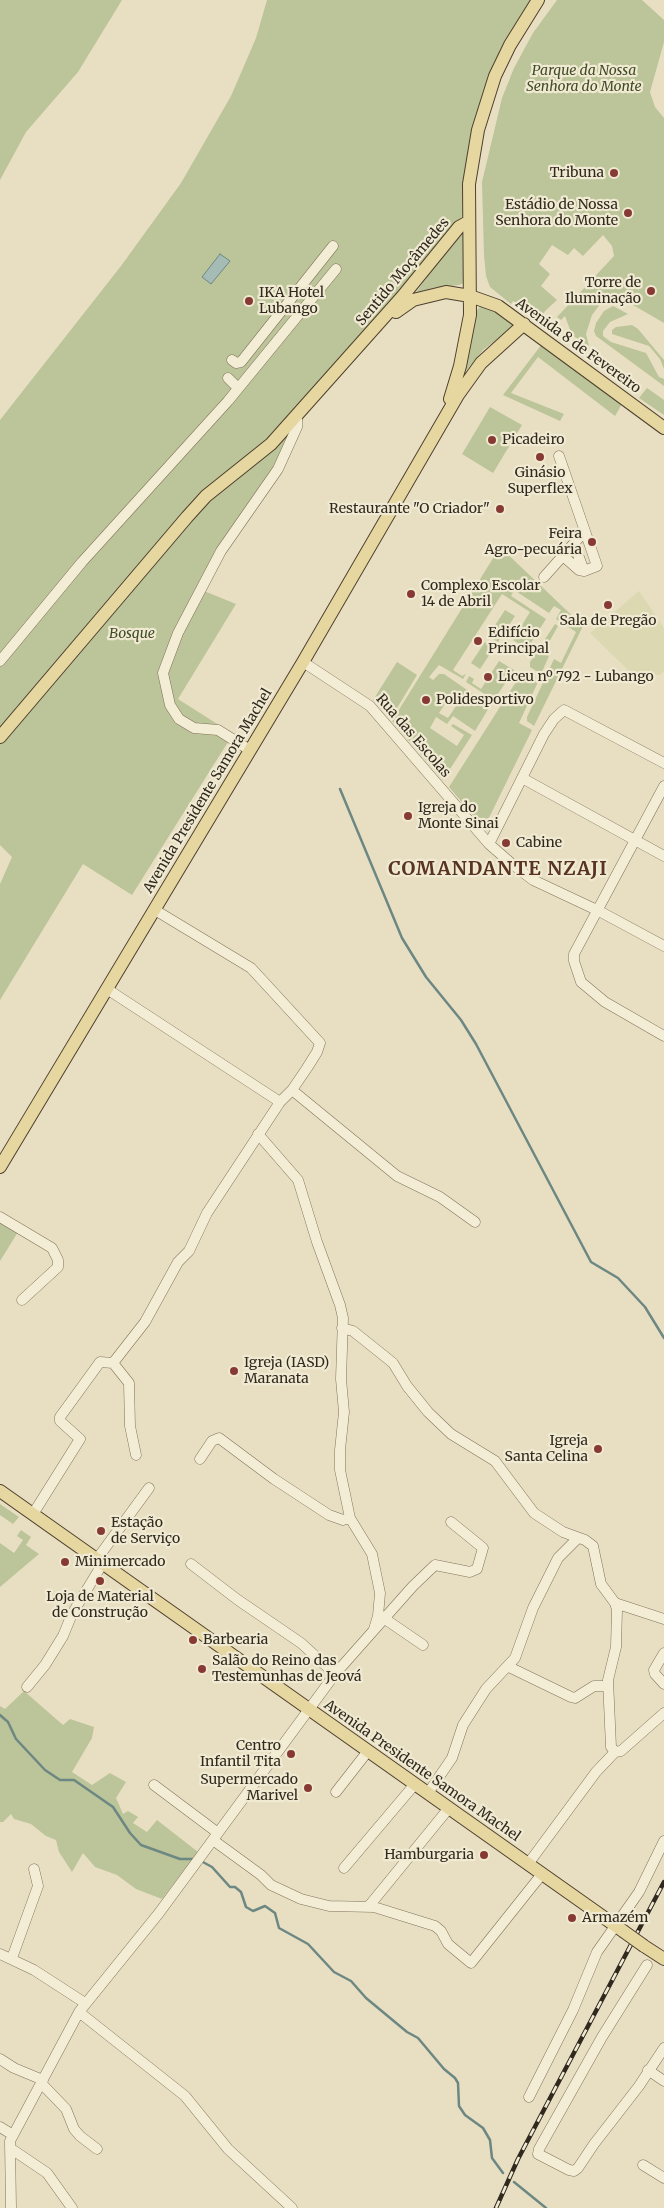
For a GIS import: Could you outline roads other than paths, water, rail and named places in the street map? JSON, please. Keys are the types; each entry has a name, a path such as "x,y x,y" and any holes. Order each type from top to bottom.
{"main road":[{"name":"Avenida Presidente Samora Machel","path":"440,428 467,337 470,296 468,222 471,169 495,76 510,44 538,0"},
{"name":"Sentido Moçâmedes","path":"363,342 459,227 468,222"},
{"path":"470,266 480,293 498,306"},
{"name":"Avenida 8 de Fevereiro","path":"363,342 413,300 446,292 470,296 498,306 664,428"},
{"name":"Avenida Presidente Samora Machel","path":"0,1168 302,662 458,395 481,362 524,324"},
{"path":"0,736 187,516 206,496 271,444 363,342"},
{"name":"Avenida Presidente Samora Machel","path":"0,1490 661,1959"}],"street":[{"path":"232,360 236,363 241,362 279,316 305,275 333,246"},
{"path":"0,661 82,562 238,388 336,269"},
{"path":"279,316 278,322 280,326 286,327 290,324"},
{"path":"269,328 278,326 281,332 280,336"},
{"path":"228,378 238,388"},
{"path":"244,747 218,730 194,728 179,719 170,705 163,673 178,633 221,551 278,469 296,427 297,415"},
{"path":"559,456 597,566 584,571 578,570 563,556"},
{"path":"544,577 585,531"},
{"path":"574,544 584,571"},
{"path":"578,555 592,550"},
{"name":"Rua das Escolas","path":"302,662 370,706 489,844 533,880 599,911 664,946"},
{"path":"489,844 544,734 554,719 564,710 664,764"},
{"path":"522,778 664,856"},
{"path":"664,786 599,911 574,954 574,961 581,982 605,1002 664,1036"},
{"path":"113,1363 146,1322 178,1262 189,1250 207,1213 280,1102 292,1090 317,1052 320,1043 251,968 155,910"},
{"path":"107,989 280,1102"},
{"path":"292,1090 397,1176 440,1197 475,1222"},
{"path":"258,1134 298,1180 317,1242 340,1305 342,1328 341,1380 344,1412 339,1459 350,1518 372,1554 380,1593 378,1616 374,1632"},
{"path":"0,1217 52,1248 58,1260 58,1267 22,1300"},
{"path":"342,1328 353,1330 393,1363 407,1386 428,1412 451,1434 495,1461 534,1513 564,1532 585,1540 593,1546 601,1584 615,1604 616,1647 608,1686 611,1747 614,1752"},
{"path":"33,1514 80,1440 60,1421 60,1417 100,1362 113,1363 130,1383 130,1426 136,1455"},
{"path":"200,1459 212,1440 219,1438 274,1479 329,1515 342,1520 350,1518"},
{"path":"28,1687 45,1665 62,1636 100,1561 149,1488"},
{"path":"11,2208 10,2148 13,2135 79,2012 159,1913 335,1674 434,1565 470,1572 476,1569 483,1548 451,1522"},
{"path":"428,1793 452,1758 463,1725 486,1689 509,1667 519,1651 533,1608 558,1558 578,1538"},
{"path":"191,1564 238,1600 301,1643 335,1674"},
{"path":"615,1604 664,1619"},
{"path":"386,1620 423,1645"},
{"path":"664,1653 654,1670 654,1674 664,1684"},
{"path":"509,1667 575,1698 594,1686 608,1686"},
{"path":"528,1864 582,1790 614,1752 621,1751 664,1713"},
{"path":"336,1792 368,1751"},
{"path":"344,1868 415,1784"},
{"path":"154,1785 216,1836 271,1885 301,1899 329,1906 369,1906 434,1926 441,1931 448,1944 471,1963 542,1874"},
{"path":"369,1906 449,1808"},
{"path":"529,2097 573,2010 597,1952 619,1928 664,1841"},
{"path":"12,1958 38,1886 34,1869"},
{"path":"0,1954 34,1970 85,2003"},
{"path":"647,1965 602,2037 539,2149 538,2154 569,2170 574,2171 578,2168 639,2086 664,2048"},
{"path":"79,2012 186,2096 228,2149 292,2208"},
{"path":"0,2059 42,2081 66,2109 74,2129 97,2149"},
{"path":"648,2070 664,2081"},
{"path":"0,2127 13,2135"},
{"path":"10,2148 47,2173 72,2208"},
{"path":"643,2165 664,2178"}],"water":[{"path":"220,254 230,261 211,284 202,277"}],"waterway":[{"path":"340,789 402,938 426,977 461,1020 476,1044 591,1262 618,1278 645,1307 664,1338"},
{"path":"0,1715 8,1722 16,1739 45,1770 60,1780 74,1780 113,1807 130,1833 141,1845 180,1859 196,1859"},
{"path":"201,1861 212,1867 230,1887 235,1887 241,1892 246,1907 253,1911 265,1906 275,1913 279,1928 308,1944 334,1972 351,1981 366,1998 407,2032 418,2038 444,2069 455,2078 458,2083 459,2106 465,2115 483,2128 490,2140 492,2158 503,2173"},
{"path":"514,2182 546,2208"}],"railway":[{"path":"496,2208 518,2159 664,1882"}],"place":[{"name":"Tribuna","path":"614,173"},
{"name":"Estádio de Nossa Senhora do Monte","path":"628,213"},
{"name":"Torre de Iluminação","path":"651,291"},
{"name":"IKA Hotel Lubango","path":"249,301"},
{"name":"Picadeiro","path":"492,440"},
{"name":"Ginásio Superflex","path":"540,457"},
{"name":"Restaurante \"O Criador\"","path":"500,509"},
{"name":"Feira Agro-pecuária","path":"592,542"},
{"name":"Complexo Escolar 14 de Abril","path":"411,594"},
{"name":"Sala de Pregão","path":"608,605"},
{"name":"Edifício Principal","path":"478,641"},
{"name":"Liceu nº 792 - Lubango","path":"488,677"},
{"name":"Polidesportivo","path":"426,700"},
{"name":"Igreja do Monte Sinai","path":"408,816"},
{"name":"Cabine","path":"506,843"},
{"name":"Igreja (IASD) Maranata","path":"234,1371"},
{"name":"Igreja Santa Celina","path":"598,1449"},
{"name":"Estação de Serviço","path":"101,1531"},
{"name":"Minimercado","path":"65,1562"},
{"name":"Loja de Material de Construção","path":"100,1581"},
{"name":"Barbearia","path":"193,1640"},
{"name":"Salão do Reino das Testemunhas de Jeová","path":"202,1669"},
{"name":"Centro Infantil Tita","path":"291,1754"},
{"name":"Supermercado Marivel","path":"308,1788"},
{"name":"Hamburgaria","path":"484,1855"},
{"name":"Armazém","path":"572,1918"}],"district":[{"name":"COMANDANTE NZAJI","path":"498,870"}],"park label":[{"name":"Parque da Nossa Senhora do Monte","path":"584,79"},
{"name":"Bosque","path":"132,634"}]}
